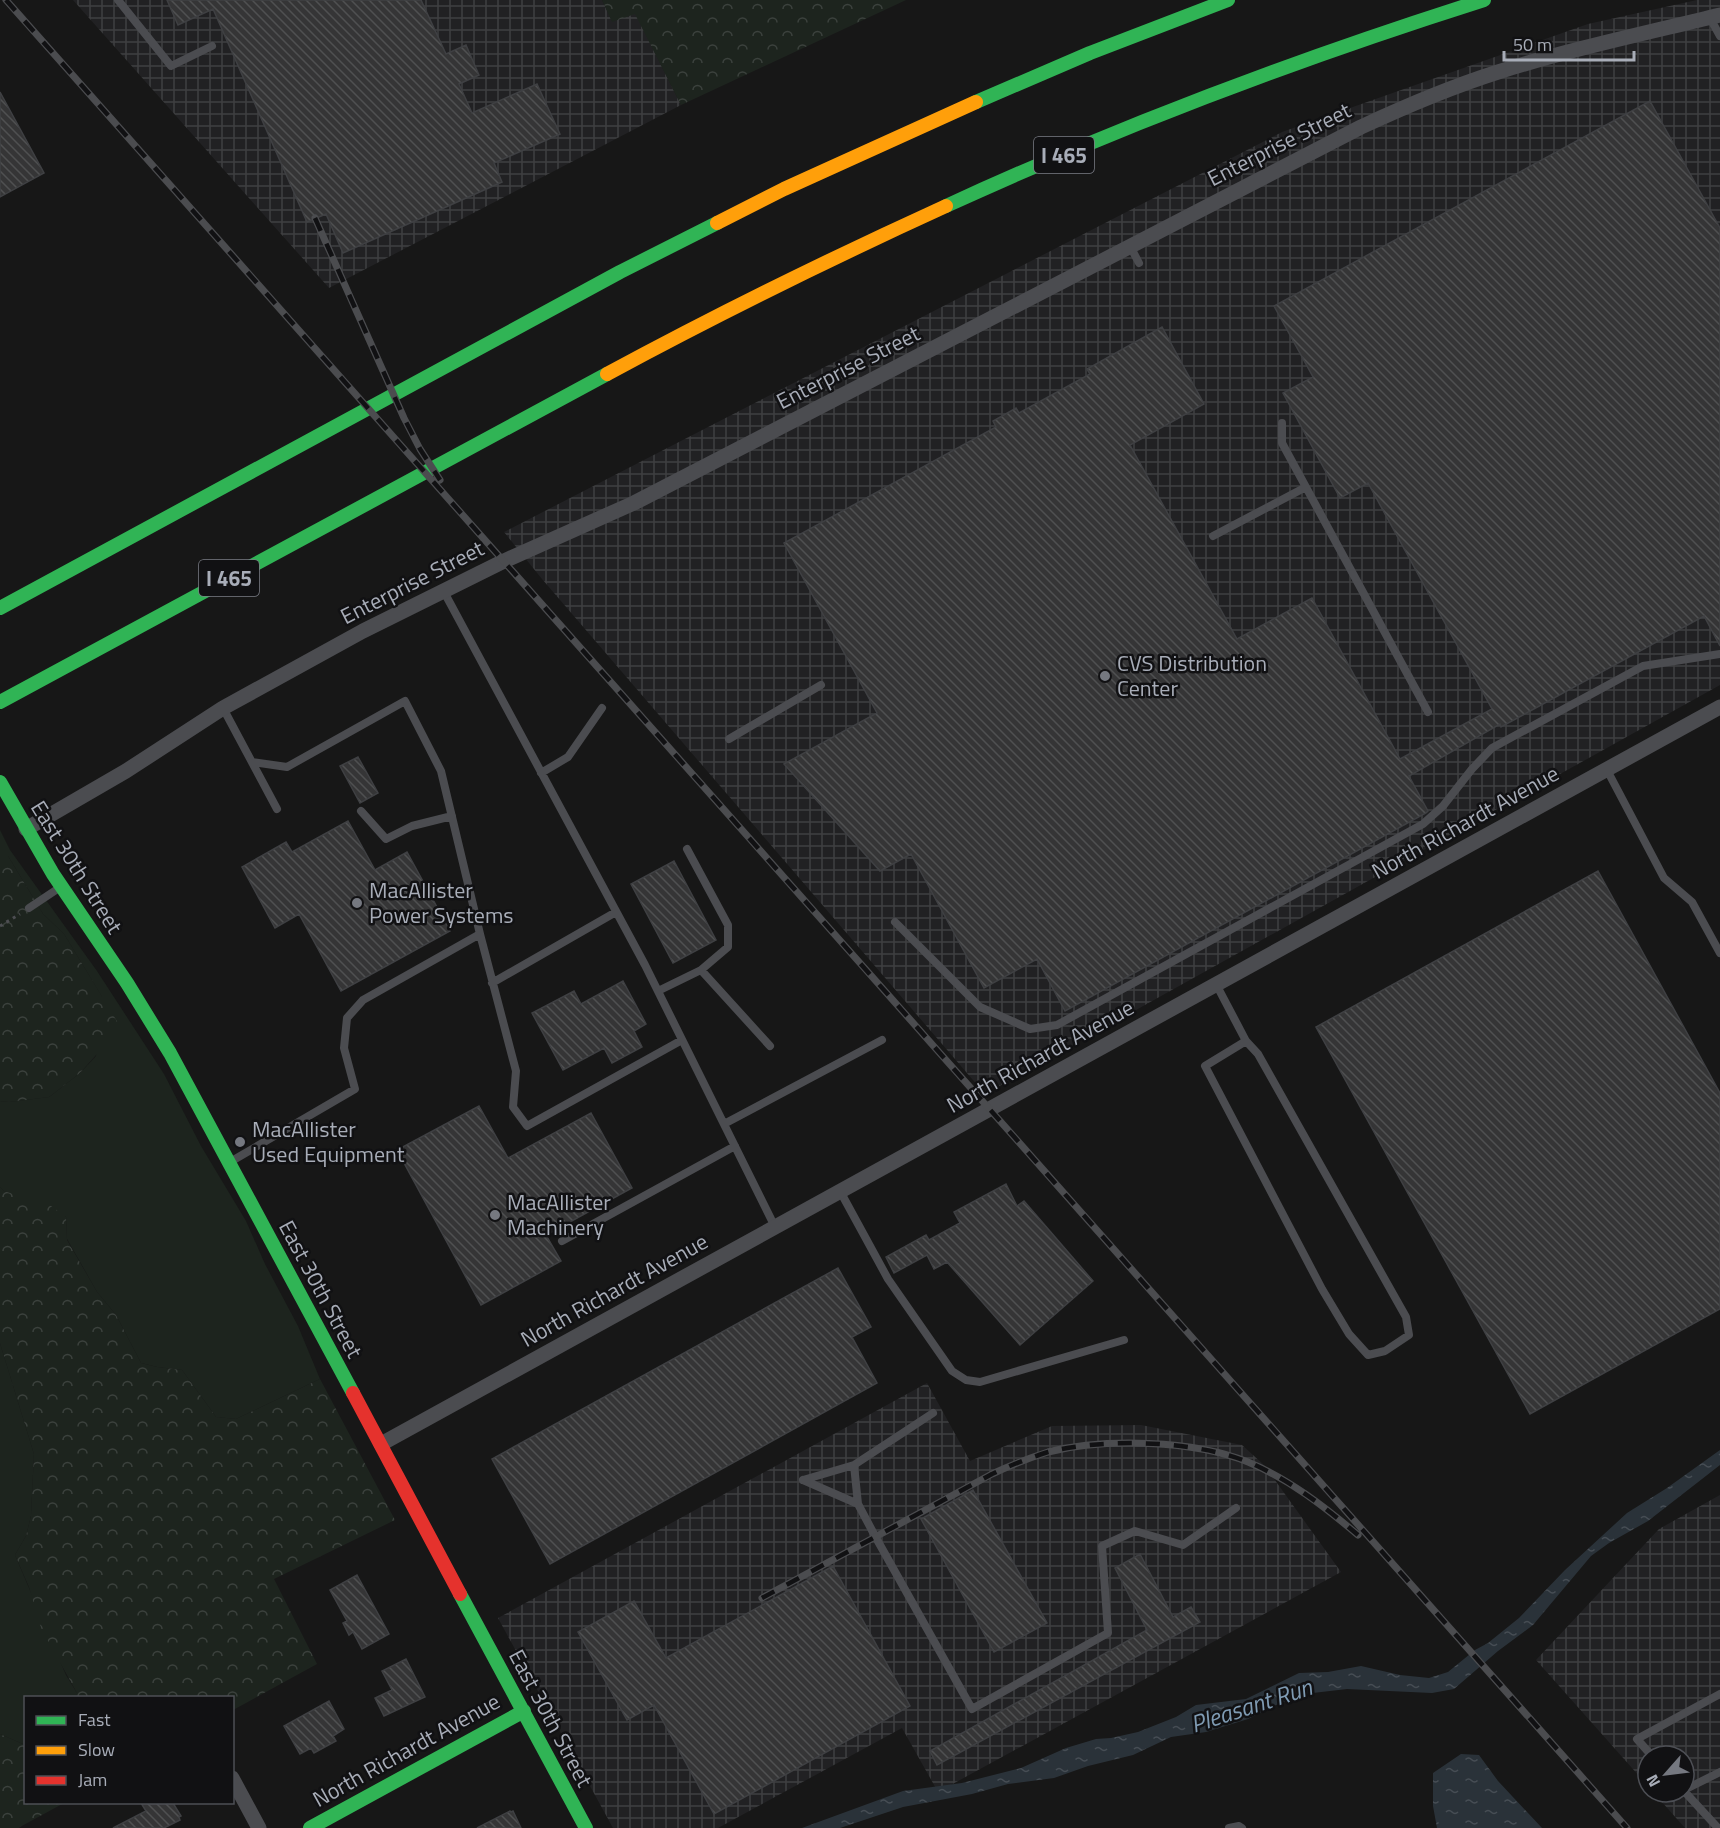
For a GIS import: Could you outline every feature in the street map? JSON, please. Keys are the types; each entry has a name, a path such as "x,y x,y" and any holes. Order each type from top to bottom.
{"main road":[{"path":"6,605 620,272 823,170 1090,53 1228,0"},
{"name":"I 465","path":"0,702 659,345 956,201 1120,131 1271,73 1484,0"},
{"name":"East 30th Street","path":"0,782 61,887 142,1005 175,1061 586,1828"},
{"name":"North Richardt Avenue","path":"310,1828 524,1711"}],"street":[{"name":"Enterprise Street","path":"26,830 126,771 223,708 363,631 504,561 644,498 1346,134 1427,98 1496,73 1549,57 1715,17"},
{"name":"North Richardt Avenue","path":"381,1444 1720,708"},
{"path":"234,1782 259,1828"}],"lane":[{"path":"118,0 171,66 212,46"},
{"path":"1715,17 1720,36"},
{"path":"1130,246 1139,263"},
{"path":"1282,423 1282,443 1428,712"},
{"path":"1213,536 1306,487"},
{"path":"443,590 616,912 775,1227"},
{"path":"895,922 980,1007 1030,1029 1057,1025 1423,824 1443,806 1492,748 1643,666 1720,654"},
{"path":"729,739 821,685"},
{"path":"252,762 287,767 405,701 441,771 492,983 516,1071 513,1107 527,1126 682,1040"},
{"path":"223,708 277,809"},
{"path":"541,773 568,757 602,708"},
{"path":"1607,770 1664,878 1692,902 1720,953"},
{"path":"361,811 386,839 412,826 452,816"},
{"path":"657,991 701,970 728,947 728,925 687,849"},
{"path":"29,908 61,887"},
{"path":"492,983 616,912"},
{"path":"229,1163 355,1089 344,1048 347,1018 363,1000 480,934"},
{"path":"701,970 770,1046"},
{"path":"1216,984 1246,1041 1258,1054 1406,1317 1409,1335 1385,1351 1368,1355 1349,1334 1322,1289 1205,1066 1246,1041"},
{"path":"724,1124 882,1040"},
{"path":"562,1241 735,1146"},
{"path":"840,1191 888,1279 952,1371 966,1380 980,1382 1124,1340"},
{"path":"858,1504 803,1480 854,1465 933,1413"},
{"path":"854,1465 858,1504 972,1709 1108,1633 1102,1546 1135,1532 1183,1545 1236,1508"},
{"path":"1641,1744 1637,1739 1720,1694"},
{"path":"1696,1785 1720,1772"},
{"path":"1696,1804 1718,1828"},
{"path":"1229,1828 1239,1826 1242,1828"}],"path":[{"path":"0,926 29,908"}],"shaded area":[{"path":"73,0 602,0 612,21 635,13 681,105 329,288"},
{"path":"1697,0 1720,0 1720,685 985,1094 504,532 1282,132 1588,24"},
{"path":"927,1383 970,1461 1052,1426 1141,1425 1242,1445 1264,1465 1341,1572 938,1792 902,1728 718,1828 613,1828 498,1618"},
{"path":"1720,1495 1720,1828 1685,1828 1664,1804 1696,1804 1696,1744 1636,1744 1636,1772 1536,1660 1659,1529"}],"green space":[{"path":"602,0 906,0 681,105 635,14 612,22"},
{"path":"0,830 10,850 97,971 164,1074 201,1146 246,1221 265,1264 298,1326 320,1379 236,1419 216,1417 182,1370 141,1363 116,1315 97,1292 67,1239 66,1217 4,1191 0,1187 0,1101 49,1097 80,1073 96,1056 102,997 64,934 43,914 8,856 0,856"},
{"path":"0,856 8,856 43,914 64,934 118,1023 112,1037 80,1073 49,1097 9,1102 0,1101"},
{"path":"0,1187 4,1191 51,1206 66,1217 67,1240 97,1292 116,1315 141,1363 182,1370 216,1417 236,1419 320,1379 395,1520 274,1579 317,1664 234,1709 234,1696 77,1696 41,1628 29,1587 15,1555 26,1536 31,1516 34,1454 0,1343"},
{"path":"0,1343 34,1454 31,1516 26,1536 15,1555 77,1696 24,1696 24,1745 0,1734"},
{"path":"0,1734 24,1745 24,1804 62,1804 18,1828 0,1828"}],"water":[{"name":"Pleasant Run","path":"1720,1450 1720,1465 1648,1521 1591,1556 1533,1625 1498,1651 1454,1689 1432,1693 1347,1689 1304,1694 1248,1719 1206,1732 1171,1737 1133,1755 1088,1766 1054,1778 1008,1784 972,1794 903,1807 840,1828 802,1828 903,1791 962,1783 1021,1768 1066,1748 1096,1739 1138,1732 1176,1717 1196,1705 1246,1699 1299,1673 1328,1672 1361,1666 1400,1675 1429,1678 1448,1672 1519,1618 1565,1570 1627,1513"},
{"path":"1461,1754 1479,1755 1498,1781 1542,1828 1437,1828 1433,1806 1433,1773"}],"building":[{"path":"167,0 421,0 446,54 466,45 479,75 459,84 472,113 537,84 560,134 494,163 502,182 343,253 326,214 307,222 213,9 178,25"},
{"path":"0,92 44,173 0,197"},
{"path":"1650,101 1720,228 1720,646 1704,616 1501,727 1500,724 1409,776 1428,811 1426,813 1065,1011 1037,959 984,988 911,854 880,871 784,764 877,713 784,543 996,427 993,421 1016,408 1019,413 1090,374 1087,369 1162,327 1204,404 1130,445 1237,639 1312,598 1400,759 1492,709 1368,483 1340,498 1283,393 1313,377 1274,306"},
{"path":"358,757 378,793 360,803 340,766"},
{"path":"348,821 375,870 407,852 450,931 341,991 299,914 275,928 242,867 286,842 292,852"},
{"path":"674,861 716,940 673,963 631,884"},
{"path":"1598,871 1720,1093 1720,1309 1530,1414 1316,1027"},
{"path":"623,981 646,1024 634,1031 642,1047 612,1063 604,1048 563,1070 532,1013 574,991 581,1004"},
{"path":"479,1106 508,1158 591,1113 632,1188 546,1235 561,1261 481,1305 397,1150"},
{"path":"1006,1184 1017,1206 1024,1201 1093,1281 1020,1345 947,1262 934,1269 927,1255 894,1273 886,1257 926,1235 929,1240 960,1223 954,1212"},
{"path":"838,1268 871,1327 852,1337 877,1383 550,1564 492,1459"},
{"path":"973,1490 1047,1623 994,1652 921,1519"},
{"path":"1140,1554 1173,1617 1191,1607 1200,1622 937,1765 930,1751 1147,1630 1115,1568"},
{"path":"833,1566 910,1706 714,1814 654,1705 627,1720 578,1632 634,1601 666,1658"},
{"path":"357,1575 389,1634 362,1649 353,1632 349,1635 343,1623 347,1621 330,1590"},
{"path":"406,1659 425,1697 384,1716 375,1698 392,1690 382,1671"},
{"path":"329,1701 344,1729 333,1736 336,1741 314,1753 311,1748 300,1754 284,1726"},
{"path":"142,1804 174,1804 181,1816 180,1820 164,1828 113,1828 146,1811"},
{"path":"513,1811 521,1828 477,1828"}],"railway":[{"path":"6,0 1627,1828"},
{"path":"315,218 404,418 440,480"},
{"path":"762,1598 992,1474 1048,1452 1095,1445 1122,1443 1176,1445 1202,1449 1248,1462 1306,1494 1358,1535"}],"traffic: fast":[{"path":"976,102 1090,53 1228,0"},
{"path":"946,206 1144,121 1347,45 1484,0"},
{"path":"0,608 620,272 717,223"},
{"path":"0,702 607,374"},
{"path":"0,782 53,874 127,983 170,1053 353,1393"},
{"path":"460,1594 586,1828"},
{"path":"310,1828 524,1711"}],"traffic: slow":[{"path":"717,223 784,189 976,102"},
{"path":"607,374 775,287 946,206"}],"traffic: jam":[{"path":"353,1393 460,1594"}],"place":[{"name":"CVS Distribution Center","path":"1105,676"},
{"name":"MacAllister Power Systems","path":"357,903"},
{"name":"MacAllister Used Equipment","path":"240,1142"},
{"name":"MacAllister Machinery","path":"495,1215"}]}
